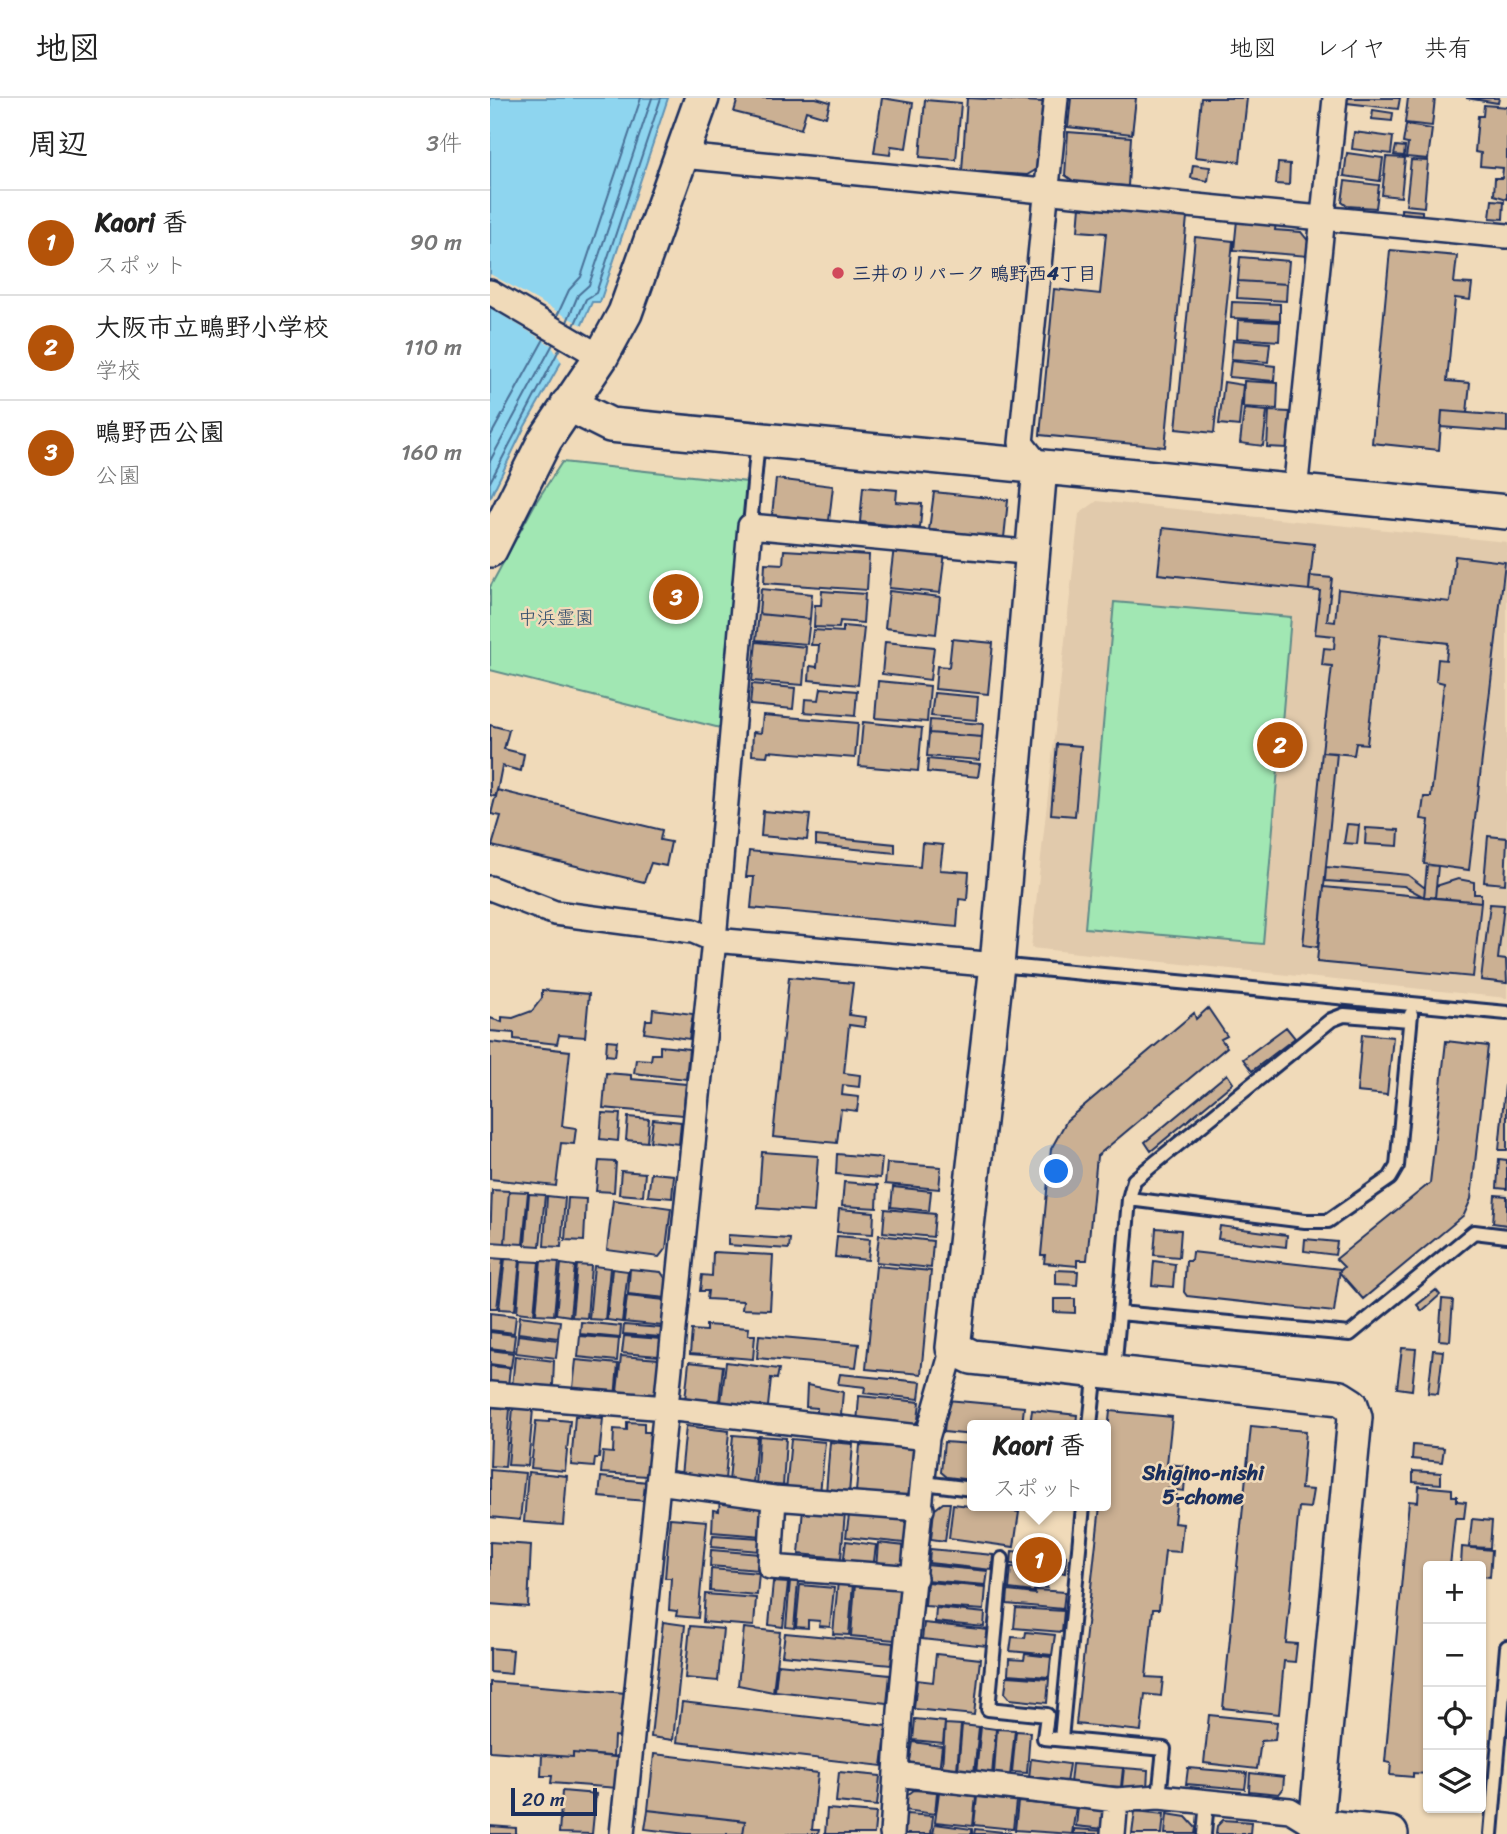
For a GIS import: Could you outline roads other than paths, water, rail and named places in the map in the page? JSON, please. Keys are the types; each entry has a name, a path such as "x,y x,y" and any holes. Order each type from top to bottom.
{"street":[{"path":"490,550 545,440 568,404 590,350 634,293 702,98"},
{"path":"892,1834 900,1711 927,1438 953,1348 997,965 1035,553 1040,467 1021,443 1056,98"},
{"path":"1296,492 1335,98"},
{"path":"682,156 1507,236"},
{"path":"490,292 590,350"},
{"path":"568,404 610,425 1507,513"},
{"path":"622,1834 714,940 750,526 1035,553"},
{"path":"490,888 555,914 693,931 714,940 997,965"},
{"path":"953,1348 972,1357 1340,1398 1354,1410 1316,1826"},
{"path":"490,1394 666,1408 927,1438"},
{"path":"658,1482 774,1498 922,1508"},
{"path":"774,1498 770,1567 915,1578"},
{"path":"897,1774 1116,1800 1159,1797 1290,1810 1316,1826 1391,1834"},
{"path":"1113,1834 1116,1800"}],"lane":[{"path":"750,526 758,440"},
{"path":"997,965 1507,1013"},
{"path":"1129,1199 1305,1221 1328,1221 1390,1178 1397,1166 1412,1003"},
{"path":"1091,1420 1119,1313 1129,1199 1134,1180 1331,1020 1344,1015 1410,1020"},
{"path":"1119,1313 1350,1334 1474,1233 1507,1236"},
{"path":"924,1483 967,1488"},
{"path":"1061,1739 1083,1511"},
{"path":"1002,1559 988,1709 1047,1716 1044,1738 1164,1749 1159,1797"},
{"path":"1491,1834 1507,1647"},
{"path":"1204,1834 1207,1802"}],"water":[{"path":"490,98 668,98 600,302 592,302 581,327 525,426 490,498"}],"place":[{"name":"三井のリパーク 鴫野西4丁目","path":"838,273"},
{"name":"鴫野西公園","path":"676,597"},
{"name":"大阪市立鴫野小学校","path":"1280,745"},
{"name":"Kaori 香","path":"1039,1560"}],"district":[{"name":"Shigino-nishi 5-chome","path":"1203,1485"}],"park label":[{"name":"中浜霊園","path":"556,617"}]}
